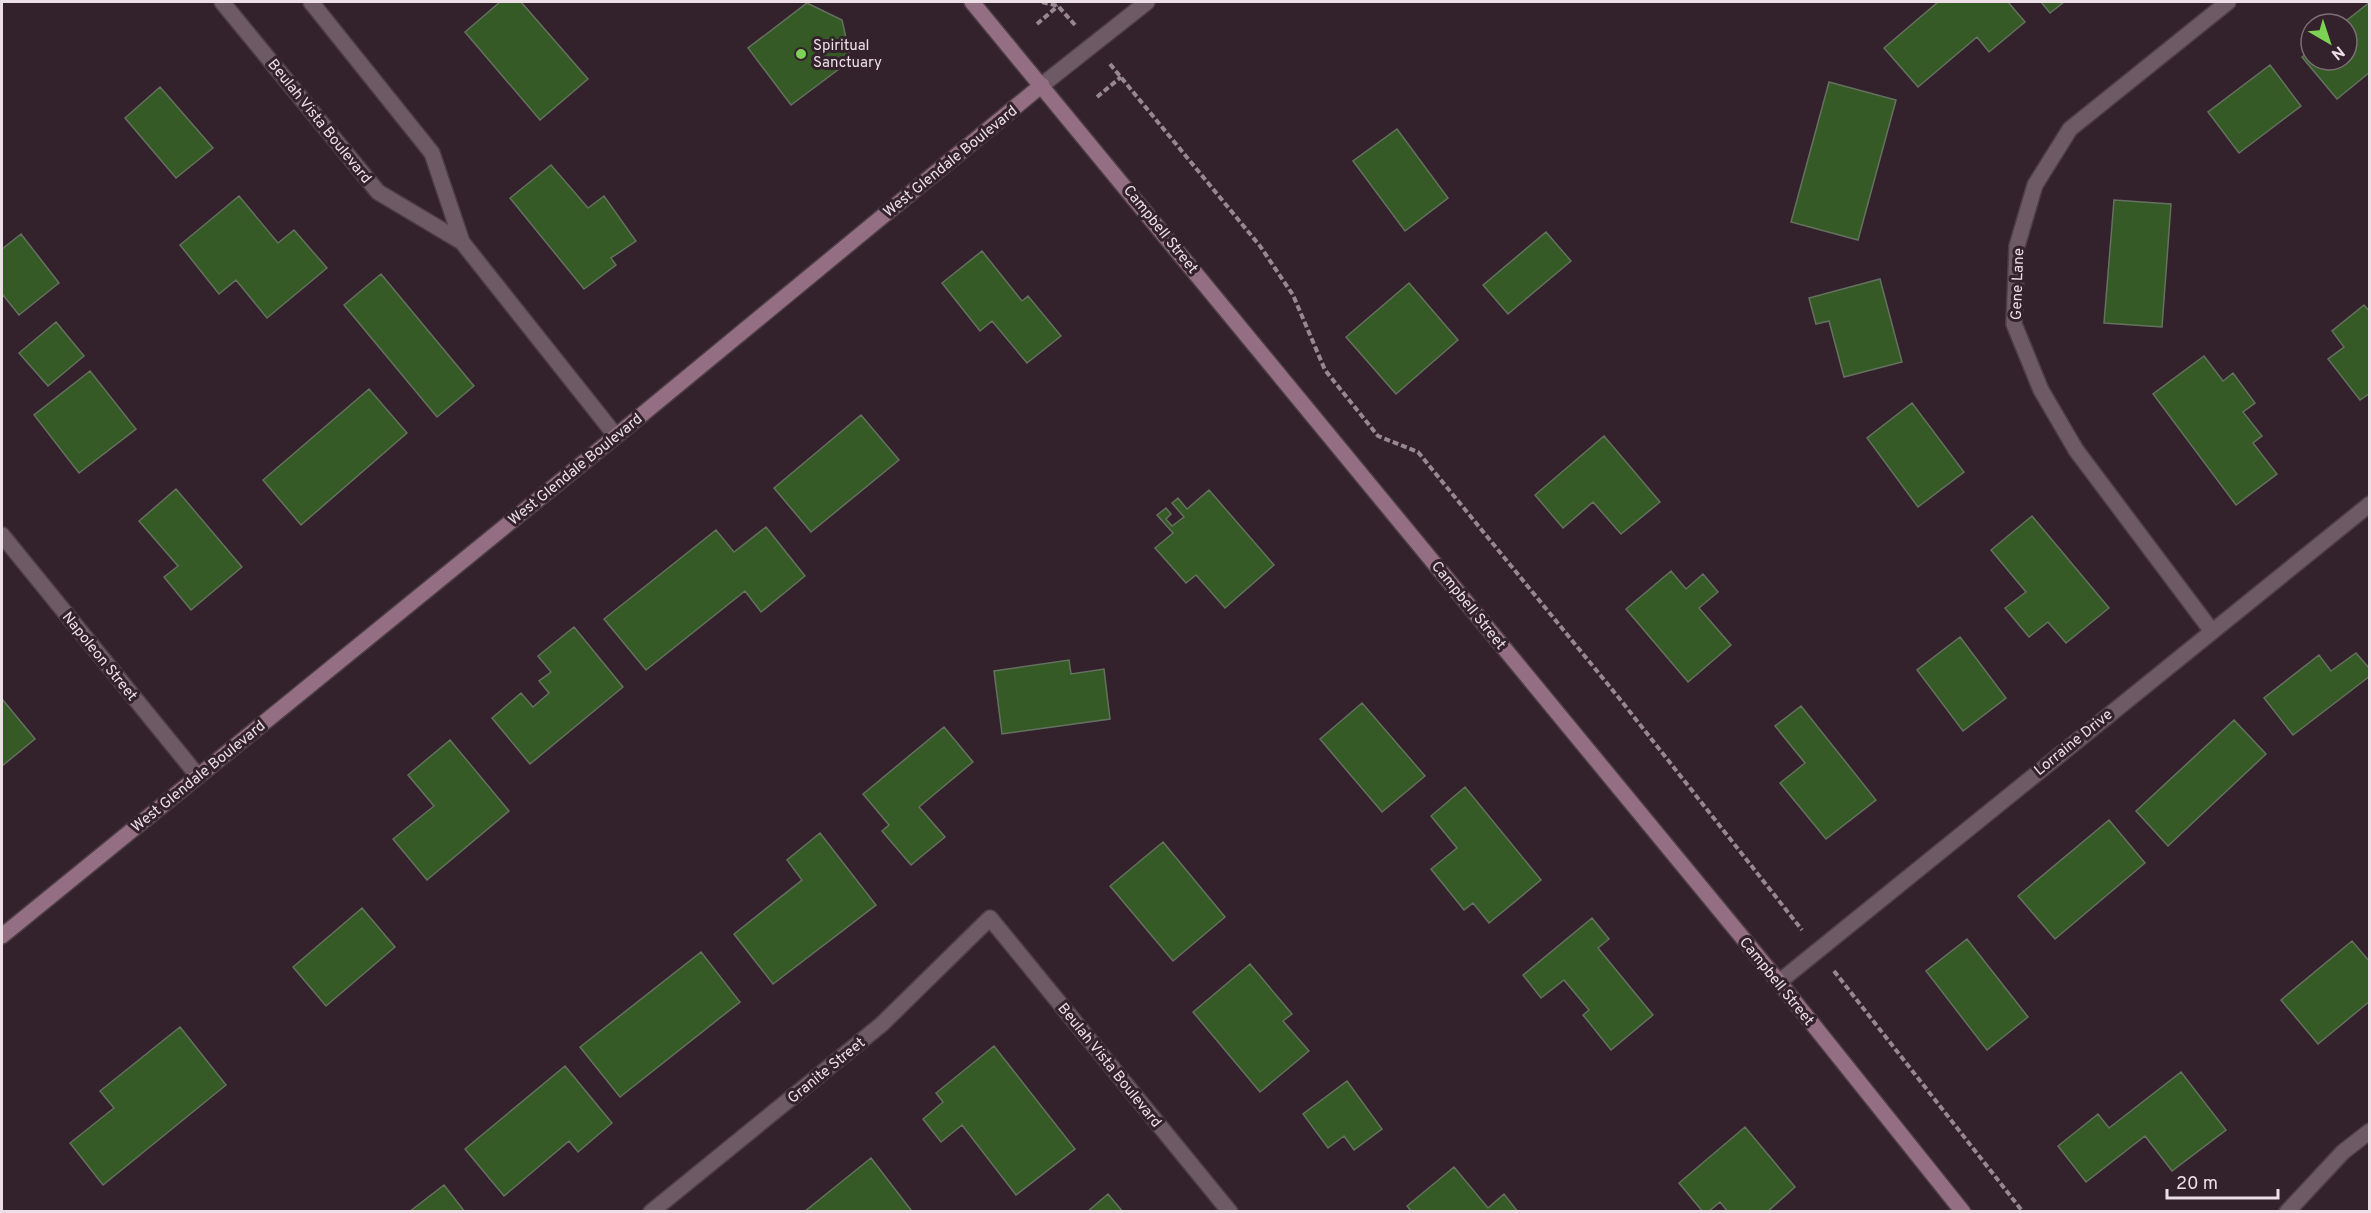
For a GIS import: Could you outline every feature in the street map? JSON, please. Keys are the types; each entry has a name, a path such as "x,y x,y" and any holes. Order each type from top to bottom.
{"main road":[{"name":"Campbell Street","path":"972,2 1779,982 1963,1212"},
{"name":"West Glendale Boulevard","path":"2,936 616,436 1042,85"}],"street":[{"name":"Beulah Vista Boulevard","path":"222,2 378,192 462,242"},
{"name":"Beulah Vista Boulevard","path":"311,2 432,153 462,242 616,436"},
{"name":"West Glendale Boulevard","path":"1042,85 1147,2"},
{"name":"Gene Lane","path":"2211,630 2076,450 2042,390 2014,324 2017,246 2035,185 2070,129 2228,2"},
{"name":"Lorraine Drive","path":"1779,982 2211,630 2370,504"},
{"name":"Napoleon Street","path":"2,536 198,776"},
{"name":"Beulah Vista Boulevard","path":"990,918 1230,1212"},
{"name":"Granite Street","path":"651,1212 882,1024 990,918"},
{"path":"2287,1212 2343,1152 2370,1131"}],"path":[{"path":"1042,2 1058,6 1093,45 1260,246 1293,295 1324,370 1378,436 1418,452 1619,698 2023,1212"},
{"path":"1037,24 1058,6"},
{"path":"1097,97 1121,77"}],"building":[{"path":"500,2 521,2 588,79 540,120 465,32"},
{"path":"1938,2 2008,2 2025,22 1989,52 1977,37 1918,87 1884,48"},
{"path":"2041,2 2064,2 2050,13"},
{"path":"2370,2 2370,72 2337,99 2314,72 2359,72 2357,12"},
{"name":"Spiritual Sanctuary","path":"807,3 842,20 851,60 791,105 748,48"},
{"path":"2270,65 2301,106 2239,153 2208,112"},
{"path":"1829,82 1896,100 1858,240 1791,222"},
{"path":"160,87 213,148 176,178 125,118"},
{"path":"1397,129 1448,198 1405,231 1353,161"},
{"path":"551,165 588,208 604,196 636,241 611,258 616,265 584,289 510,198"},
{"path":"239,196 278,243 294,230 327,268 267,318 236,280 219,294 180,245"},
{"path":"2114,200 2171,204 2162,327 2104,323"},
{"path":"1546,232 1571,261 1508,314 1483,285"},
{"path":"21,234 59,283 19,315 2,296 2,249"},
{"path":"982,251 1022,301 1028,296 1061,336 1027,363 992,321 980,331 942,283"},
{"path":"381,274 474,386 437,417 344,305"},
{"path":"1880,279 1902,362 1844,377 1829,321 1816,324 1809,298"},
{"path":"1409,283 1458,340 1396,394 1346,337"},
{"path":"2364,305 2370,312 2370,393 2360,400 2328,359 2344,347 2332,331"},
{"path":"56,322 84,356 48,386 19,353"},
{"path":"2204,356 2223,381 2233,373 2255,403 2243,412 2262,436 2253,443 2277,474 2236,505 2153,394"},
{"path":"90,371 136,429 79,473 34,415"},
{"path":"369,389 407,433 301,525 263,480"},
{"path":"1912,403 1964,472 1918,507 1867,438"},
{"path":"861,415 899,460 811,532 774,488"},
{"path":"1604,436 1660,502 1621,534 1593,502 1563,528 1535,495"},
{"path":"176,489 242,567 191,610 164,577 178,566 139,521"},
{"path":"1209,490 1274,565 1225,608 1196,575 1186,583 1155,548 1173,533 1157,515 1166,508 1171,514 1166,519 1172,526 1184,517 1172,503 1178,498 1187,509"},
{"path":"2032,516 2109,608 2066,643 2048,622 2029,637 2005,608 2026,592 1991,550"},
{"path":"766,527 805,576 761,612 745,591 646,670 604,619 716,530 734,552"},
{"path":"1671,571 1686,589 1703,574 1718,592 1699,608 1731,645 1688,682 1626,609"},
{"path":"574,627 623,687 530,764 492,718 521,693 533,707 549,693 539,681 551,672 538,656"},
{"path":"1960,637 2006,698 1963,731 1917,670"},
{"path":"2356,653 2370,669 2370,676 2293,735 2264,698 2319,655 2331,671"},
{"path":"1069,660 1071,674 1104,669 1110,719 1002,734 994,671"},
{"path":"2,699 35,739 2,766"},
{"path":"1362,703 1425,776 1382,812 1320,739"},
{"path":"1801,706 1876,800 1826,839 1780,783 1805,763 1775,726"},
{"path":"2234,720 2266,754 2168,846 2136,811"},
{"path":"944,727 973,762 919,807 945,837 911,865 882,831 889,825 863,794"},
{"path":"450,740 509,811 427,880 393,839 434,806 408,775"},
{"path":"1465,787 1541,880 1489,923 1473,903 1464,910 1431,869 1457,848 1431,816"},
{"path":"2109,820 2145,863 2055,939 2018,896"},
{"path":"820,833 876,905 773,984 734,934 802,880 787,860"},
{"path":"1163,842 1225,917 1173,961 1110,886"},
{"path":"362,908 395,947 326,1006 293,967"},
{"path":"1592,918 1609,939 1598,948 1653,1015 1611,1050 1583,1015 1589,1010 1564,980 1541,998 1523,975"},
{"path":"1967,939 2028,1017 1987,1050 1926,971"},
{"path":"2352,941 2370,962 2370,1001 2318,1044 2281,1000"},
{"path":"701,952 740,1002 620,1097 580,1047"},
{"path":"1250,964 1292,1014 1283,1021 1309,1051 1260,1092 1193,1012"},
{"path":"180,1027 226,1085 103,1185 70,1143 114,1108 100,1091"},
{"path":"994,1046 1075,1149 1016,1195 962,1125 941,1142 923,1119 943,1102 936,1093"},
{"path":"565,1066 612,1123 578,1152 569,1141 504,1196 465,1149"},
{"path":"2181,1072 2226,1130 2172,1171 2145,1136 2086,1182 2058,1146 2098,1114 2109,1128"},
{"path":"1347,1081 1382,1129 1354,1150 1344,1136 1328,1148 1303,1114"},
{"path":"1745,1127 1795,1187 1767,1212 1728,1212 1720,1202 1708,1212 1703,1212 1679,1183"},
{"path":"871,1158 911,1210 909,1212 804,1212"},
{"path":"1454,1167 1488,1208 1504,1194 1518,1212 1412,1212 1407,1206"},
{"path":"444,1185 465,1212 409,1212"},
{"path":"1108,1194 1123,1212 1087,1212"}],"place":[{"name":"Spiritual Sanctuary","path":"801,54"}]}
